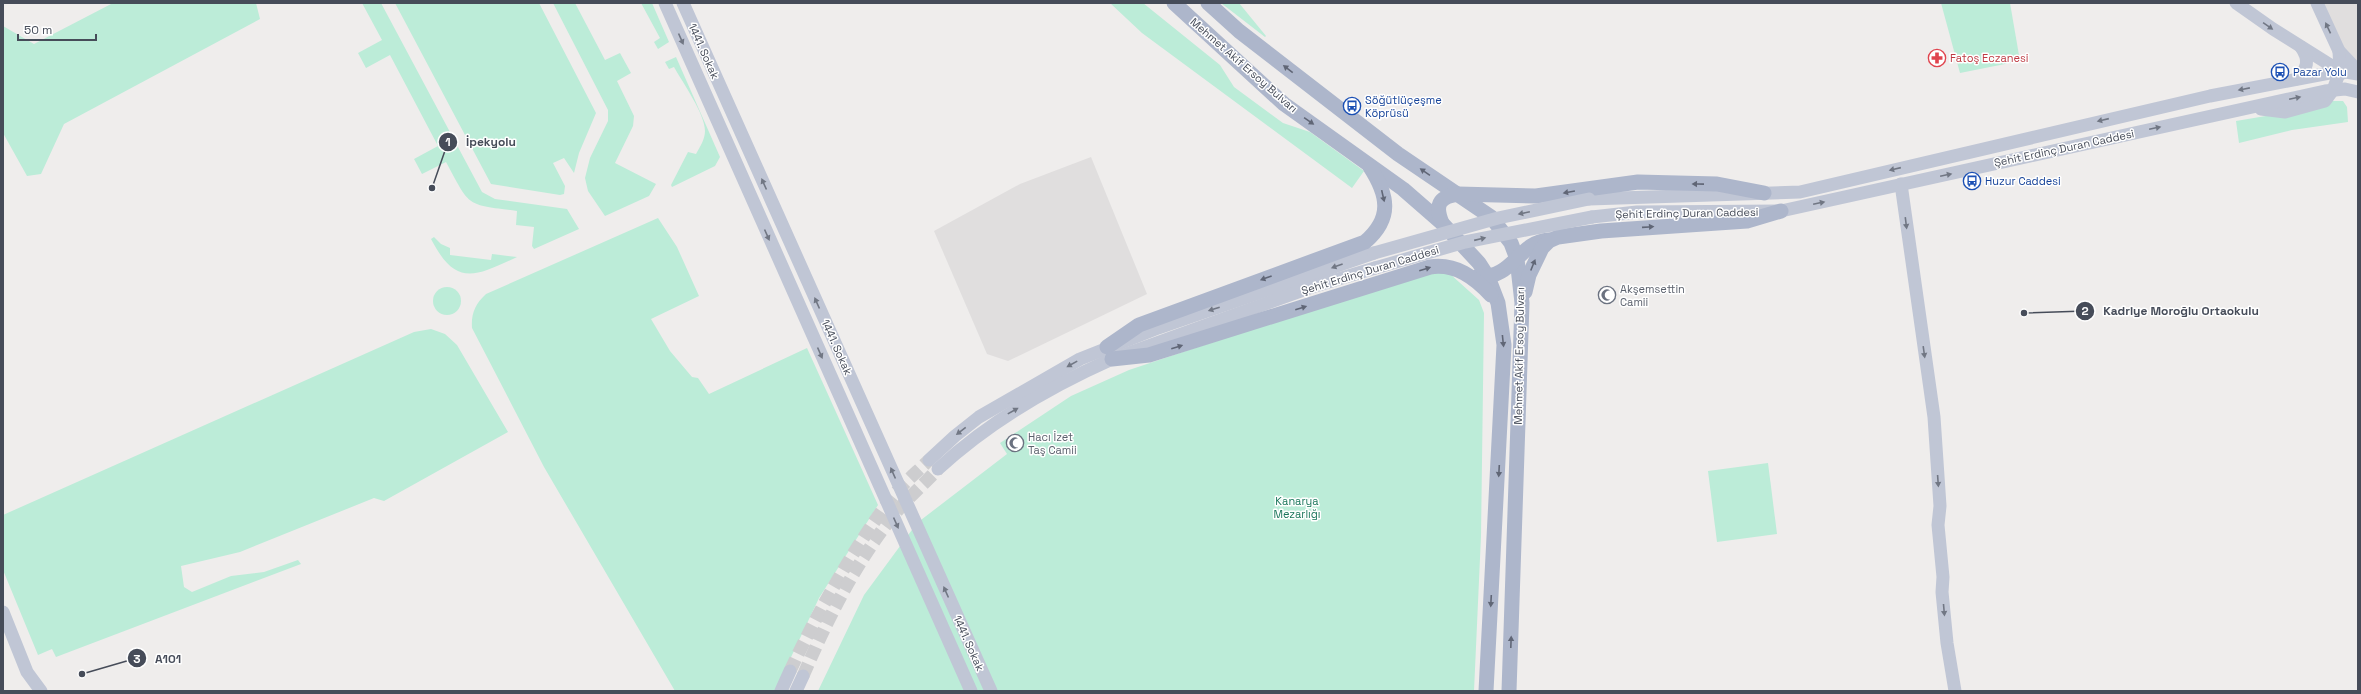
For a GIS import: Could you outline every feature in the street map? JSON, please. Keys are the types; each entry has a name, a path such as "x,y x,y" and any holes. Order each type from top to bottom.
{"main road":[{"name":"1441. Sokak","path":"665,3 971,691"},
{"name":"1441. Sokak","path":"683,3 991,691"},
{"name":"Mehmet Akif Ersoy Bulvarı","path":"1174,3 1284,104 1366,161 1403,189 1442,223 1479,263 1488,278 1498,303 1504,346 1486,691"},
{"name":"Mehmet Akif Ersoy Bulvarı","path":"1208,3 1239,31 1398,154 1491,217 1511,244 1517,259 1522,303 1509,691"},
{"path":"2236,3 2358,83"},
{"path":"2317,3 2339,51 2358,71"},
{"path":"2296,79 2304,72 2307,64 2306,55 2300,46"},
{"path":"2333,90 2340,71 2339,51"},
{"path":"2340,71 2358,74"},
{"name":"Şehit Erdinç Duran Caddesi","path":"1109,353 1374,253 1498,218 1589,199 1800,192 2210,96 2340,71"},
{"path":"2319,75 2329,83 2333,90"},
{"name":"Şehit Erdinç Duran Caddesi","path":"934,465 955,436 979,417 1074,363 1375,268 1465,242 1592,216 1637,212 1780,211 2333,90 2358,92"},
{"path":"1109,353 1139,325 1365,242 1374,234 1380,225 1385,205 1379,181 1366,161"},
{"path":"739,171 755,164"},
{"path":"1442,223 1438,213 1440,202 1446,196 1458,194 1536,196 1638,182 1717,184 1764,193"},
{"path":"1901,184 1934,417 1940,506 1938,525 1943,577 1942,592 1947,643 1955,691"},
{"path":"1109,353 1149,355 1430,267 1446,267 1472,276 1488,278 1509,267 1533,245 1568,234 1601,230 1747,221 1780,211"},
{"path":"1522,303 1535,260 1542,248 1552,240"},
{"path":"1472,276 1498,303"},
{"path":"3,612 30,676 41,691"},
{"path":"781,691 790,671"},
{"path":"30,676 31,691"},
{"path":"796,691 803,676"}],"shaded area":[{"path":"2323,3 2358,3 2358,65 2346,59"},
{"path":"1091,157 1147,294 1008,361 987,354 934,231 1020,184"}],"green space":[{"path":"113,3 256,3 260,19 64,124 41,174 27,176 3,133 3,26 34,44"},
{"path":"362,3 381,3 482,192 495,199 567,209 579,229 534,249 532,246 534,227 516,225 517,211 487,207 478,205 471,201 460,188 446,162 422,174 414,159 438,146 390,55 366,68 358,53 382,40"},
{"path":"395,3 539,3 596,113 579,153 574,173 564,158 553,163 565,186 564,194 560,195 491,184"},
{"path":"553,3 575,3 605,60 620,53 631,73 617,81 634,116 633,126 615,163 656,184 649,196 605,216 588,191 585,178 590,158 608,121 608,110"},
{"path":"641,3 652,3 669,42 658,49 654,42 660,38"},
{"path":"1110,3 1143,3 1220,65 1234,87 1283,123 1310,132 1364,171 1352,188 1142,33"},
{"path":"1221,3 1239,3 1266,36 1265,37"},
{"path":"1941,3 2010,3 2020,61 1960,73"},
{"path":"676,57 698,107 674,67 669,69 665,62"},
{"path":"2329,101 2343,101 2347,107 2348,122 2292,130 2239,143 2236,121 2289,112"},
{"path":"698,107 720,157 715,166 672,187 671,185 688,152 696,154 701,146 705,134 704,124"},
{"path":"658,218 677,247 699,296 651,319 670,351 692,377 698,378 709,394 807,348 878,505 819,598 775,691 675,691 544,467 472,328 474,310 486,294"},
{"path":"434,237 441,244 450,248 450,255 491,260 492,254 517,257 489,269 477,273 467,274 458,271 449,265 431,239"},
{"name":"Kanarya Mezarlığı","path":"1425,271 1449,273 1479,300 1484,313 1481,536 1474,691 818,691 864,595 917,523 1007,454 1000,443 1071,396 1129,370"},
{"path":"447,287 453,288 457,291 460,295 460,307 457,311 453,314 447,315 441,314 437,311 434,307 433,301 434,295 437,291 441,288"},
{"path":"431,329 445,334 457,345 508,432 384,501 374,498 240,552 181,566 184,587 192,592 231,576 264,572 298,560 301,564 56,657 52,649 38,655 3,570 3,515 414,332"},
{"path":"1768,463 1777,534 1717,542 1708,471"}],"tunnel":[{"path":"790,671 823,605 861,542 893,495 929,460"},
{"path":"803,676 833,611 869,548 898,510 938,469"}],"place":[{"name":"Fatoş Eczanesi","path":"1937,58"},
{"name":"Pazar Yolu","path":"2280,72"},
{"name":"Söğütlüçeşme Köprüsü","path":"1352,106"},
{"name":"Huzur Caddesi","path":"1972,181"},
{"name":"İpekyolu","path":"432,188"},
{"name":"Akşemsettin Camii","path":"1607,295"},
{"name":"Kadriye Moroğlu Ortaokulu","path":"2024,313"},
{"name":"Hacı İzet Taş Camii","path":"1015,443"},
{"name":"A101","path":"82,674"}]}
